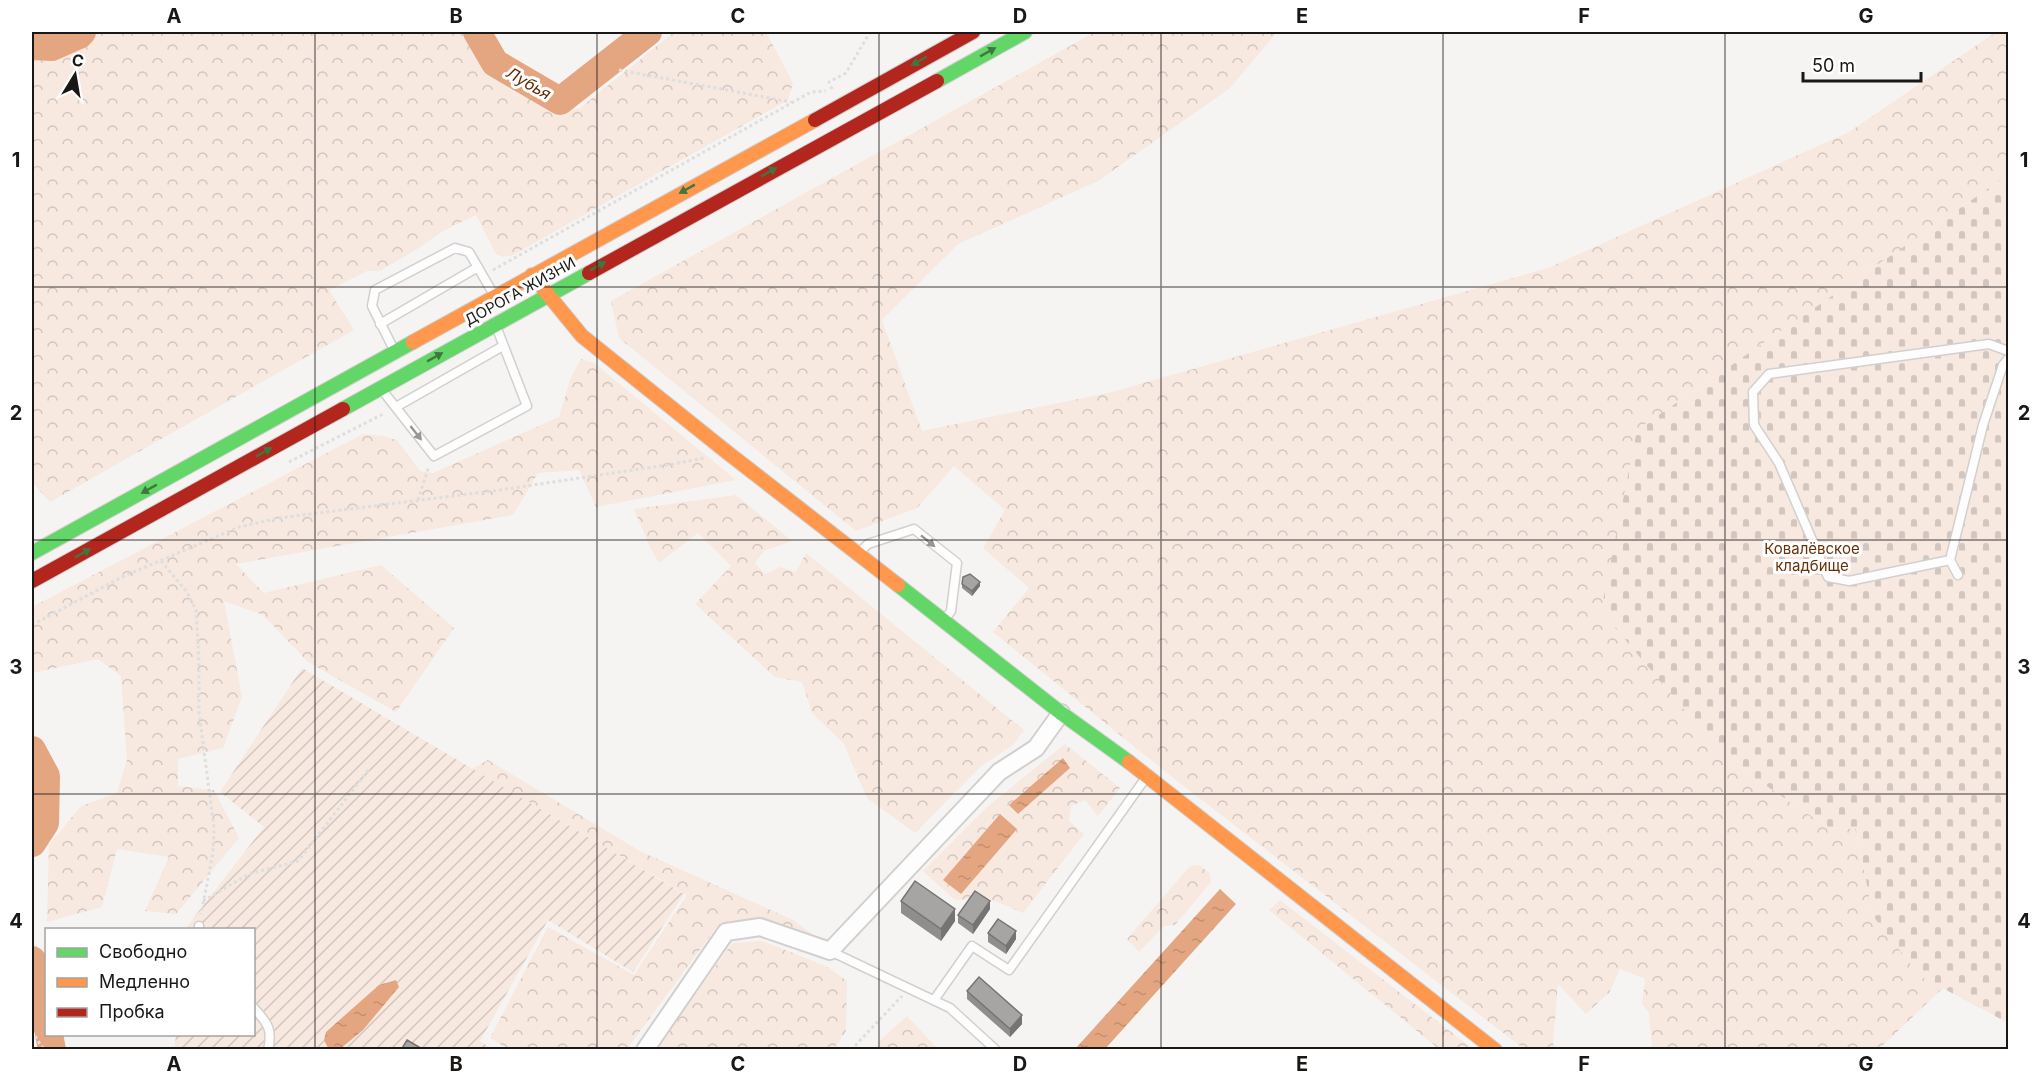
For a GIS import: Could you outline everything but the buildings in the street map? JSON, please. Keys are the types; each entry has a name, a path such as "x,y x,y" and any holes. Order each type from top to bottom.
{"main road":[{"name":"ДОРОГА ЖИЗНИ","path":"32,552 973,32"},
{"name":"ДОРОГА ЖИЗНИ","path":"32,581 547,294 1025,32"},
{"path":"532,276 582,336 1061,713 1148,775 1495,1050"}],"street":[{"path":"645,1050 726,932 760,927 830,951 999,772 1036,748 1061,713"}],"lane":[{"path":"395,352 372,306 375,290 455,248 469,252 495,296"},
{"path":"380,324 478,267"},
{"path":"380,387 434,456 527,406 495,324"},
{"path":"1950,560 1849,581 1828,577 1779,463 1754,425 1754,392 1769,374 1989,344 2008,351"},
{"path":"396,407 504,346"},
{"path":"1958,575 1950,560 1983,425 2003,365 2008,359"},
{"path":"859,553 868,544 914,529 957,563 951,610 944,620"},
{"path":"934,1000 972,946 1009,970 1148,775"},
{"path":"830,951 950,1008 996,1050"},
{"path":"255,1009 268,1024 271,1038 268,1050"}],"path":[{"path":"483,276 810,92 833,91 829,82 846,73 870,32"},
{"path":"619,70 792,102"},
{"path":"32,625 122,577 249,525 279,518 662,466 728,453"},
{"path":"418,500 434,456"},
{"path":"161,561 187,592 196,610 199,712 214,828 213,853 199,928"},
{"path":"203,901 249,874 298,861 370,768"},
{"path":"851,1050 909,988"},
{"path":"32,1031 40,1046 46,1050"},
{"path":"35,1050 40,1046"}],"green space":[{"path":"32,32 467,32 489,68 549,106 579,109 674,32 766,32 793,83 788,100 513,255 503,257 496,254 476,215 441,232 380,271 367,271 329,290 354,330 50,502 32,482"},
{"path":"1095,32 1277,32 1230,88 1098,181 958,244 882,320 922,431 1112,392 1548,268 1849,132 1996,32 2008,32 2008,175 1637,430 1726,759 1828,827 1856,829 1873,916 1920,975 1943,988 1879,1049 1652,1049 1649,1013 1642,1004 1645,979 1620,969 1609,993 1586,1014 1558,984 1553,1044 1557,1049 1524,1049 1167,773 993,632 1029,588 983,548 1005,510 954,466 917,508 856,531 619,338 611,301"},
{"name":"Ковалёвское кладбище","path":"2008,175 2008,1023 1920,976 1873,916 1856,829 1828,827 1726,759 1601,611 1637,430"},
{"path":"581,359 594,363 736,480 596,507 579,470 538,473 513,515 236,564 264,593 381,565 454,628 396,712 308,662 263,615 224,601 242,697 223,748 178,759 178,786 214,790 239,838 176,914 145,911 169,857 117,849 102,907 47,922 49,845 81,806 117,793 127,760 121,676 98,659 32,673 32,607 363,434 397,440 420,471 433,473 559,417 571,377"},
{"path":"736,495 792,541 764,551 755,563 765,574 780,567 796,572 806,553 1024,730 1014,744 980,767 915,833 867,798 844,744 812,713 802,682 775,677 695,604 731,566 698,533 659,563 634,509"},
{"path":"302,668 684,894 633,972 548,920 480,1041 492,1049 174,1050 176,1036 255,1036 255,928 186,928 264,827 220,792"},
{"path":"1065,744 1120,788 1098,816 1085,800 1071,806 1069,821 1084,834 1023,913 988,898 955,900 923,871 987,807"},
{"path":"488,760 640,851 793,920 815,936 765,919 718,925 627,1049 508,1049 490,1038 548,927 634,975 687,895 472,769"},
{"path":"1200,865 1210,874 1211,882 1175,925 1164,926 1139,952 1127,939 1190,866"},
{"path":"1280,900 1473,1049 1439,1049 1269,910"},
{"path":"762,941 826,966 847,981 846,1031 834,1049 657,1049 732,943"},
{"path":"907,1016 938,1049 877,1049 878,1042"}],"water":[{"path":"1063,758 1070,768 1018,814 1009,805"},
{"path":"1000,814 1017,829 961,894 943,880"},
{"path":"1220,889 1236,904 1105,1049 1075,1049"},
{"path":"396,980 399,987 363,1030 340,1049 328,1048 324,1040 326,1032 379,985"}],"waterway":[{"name":"Лубья","path":"32,46 52,47 82,32"},
{"name":"Лубья","path":"477,32 495,63 560,101 648,32"},
{"name":"Лубья","path":"32,750 46,776 45,823 32,843"},
{"name":"Лубья","path":"32,960 45,1020"},
{"name":"Лубья","path":"49,1036 52,1050"}],"traffic: fast":[{"path":"937,81 1025,32"},
{"path":"343,409 589,273"},
{"path":"32,553 413,342"},
{"path":"898,585 1061,713 1129,762"}],"traffic: slow":[{"path":"413,342 815,120"},
{"path":"532,275 582,336 898,585"},
{"path":"1129,762 1495,1050"}],"traffic: jam":[{"path":"815,120 973,32"},
{"path":"589,273 937,81"},
{"path":"32,581 343,409"}]}
